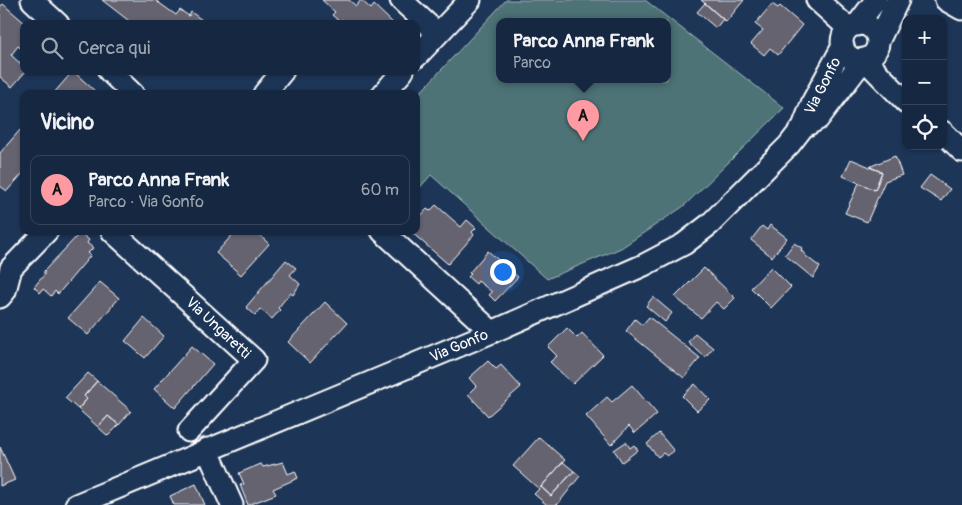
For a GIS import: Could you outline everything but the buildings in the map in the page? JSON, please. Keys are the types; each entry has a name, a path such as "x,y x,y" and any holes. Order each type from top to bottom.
{"street":[{"path":"32,0 54,20"},
{"path":"401,0 437,33"},
{"path":"420,52 470,0"},
{"path":"817,0 849,33 863,25 874,31 872,50 902,96"},
{"name":"Via Gonfo","path":"76,505 492,332 644,265 684,244 710,224 789,145 803,127 810,108 849,33 876,0"},
{"name":"Via Gonfo","path":"803,127 818,118 872,50 898,0"},
{"path":"946,0 962,9"},
{"name":"Via Gonfo","path":"849,33 853,58 872,50"},
{"path":"872,50 902,79"},
{"path":"113,75 129,90"},
{"path":"267,90 280,75"},
{"path":"387,90 400,75"},
{"path":"947,136 962,151"},
{"path":"0,297 5,291 11,268 43,235"},
{"name":"Via Ungaretti","path":"116,235 254,360 189,431"},
{"path":"386,235 492,332"},
{"path":"207,449 232,505"}],"green space":[{"path":"506,0 645,0 668,18 496,18 496,83 671,83 671,20 784,108 684,206 621,248 547,279 431,175 420,187 420,93"}],"place":[{"name":"Parco Anna Frank","path":"583,141"}]}
